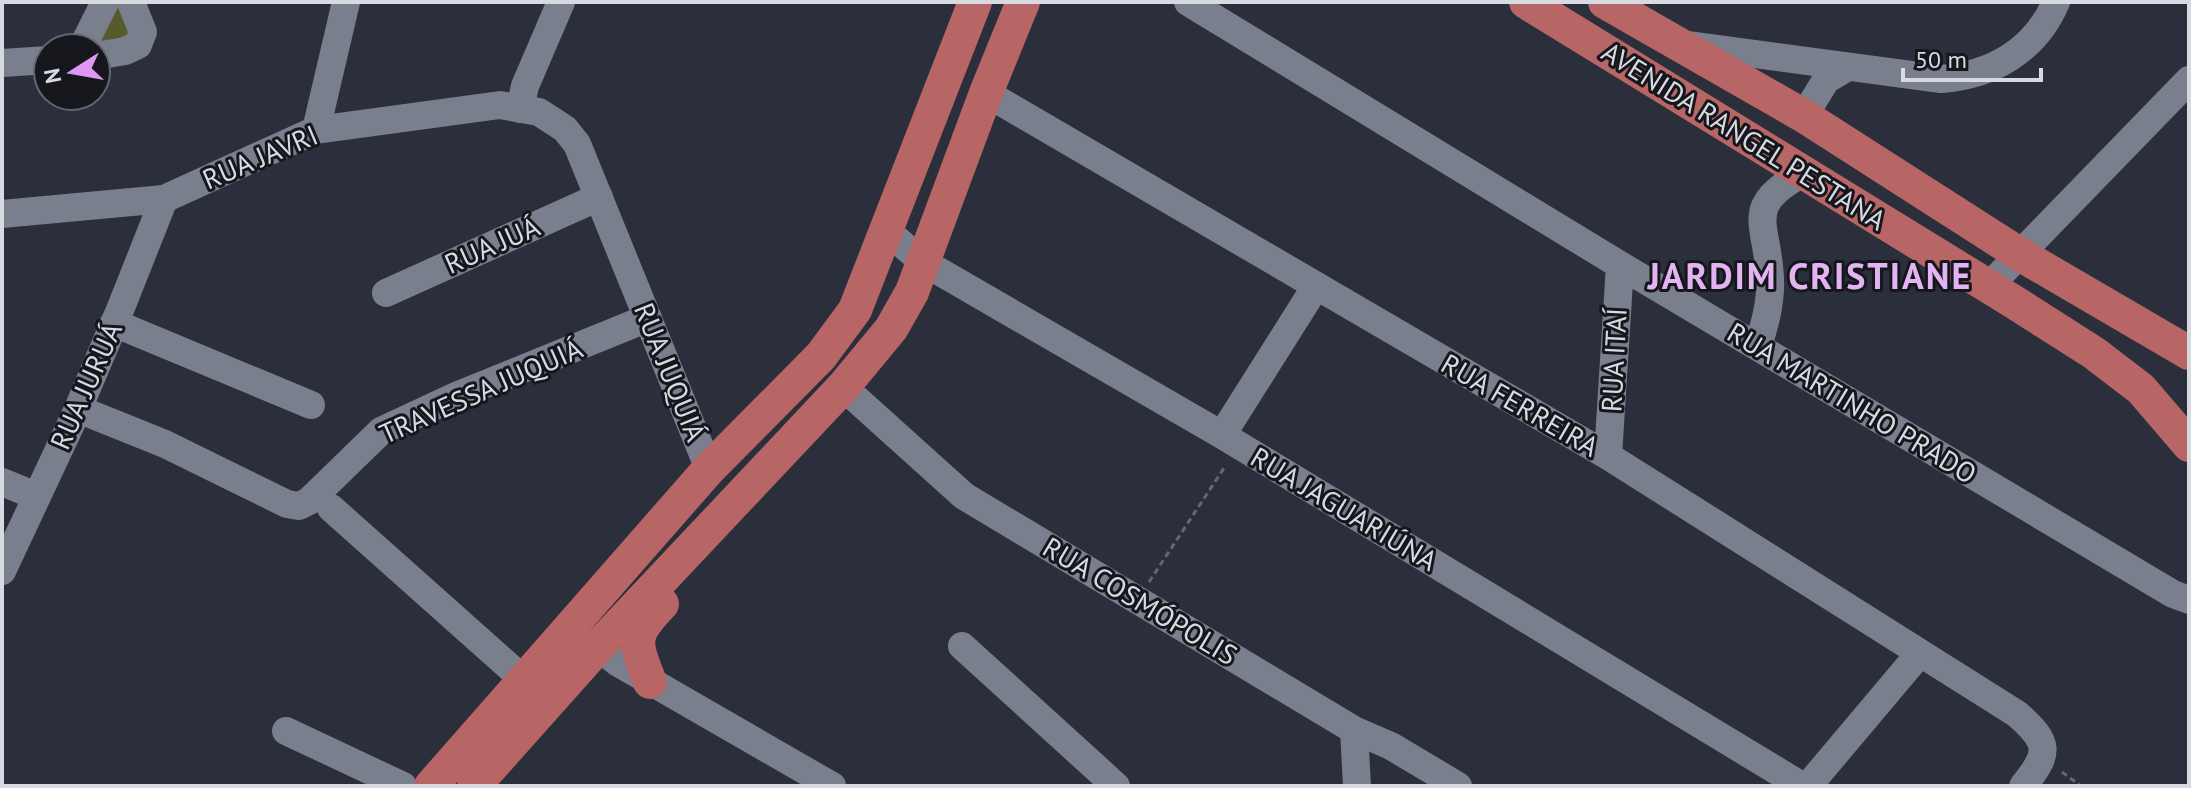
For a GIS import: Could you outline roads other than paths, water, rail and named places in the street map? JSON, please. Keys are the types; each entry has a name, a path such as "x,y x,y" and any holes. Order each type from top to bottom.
{"main road":[{"path":"650,682 639,654 640,628 685,580 710,529 717,499 709,469 821,356 855,310 975,2"},
{"path":"474,786 598,647 878,347 903,311 1023,2"},
{"name":"AVENIDA RANGEL PESTANA","path":"1528,2 2094,353 2141,389 2189,445"},
{"name":"AVENIDA RANGEL PESTANA","path":"1605,2 1804,116 2021,255 2189,353"},
{"name":"RUA JUQUIÁ","path":"431,786 709,469"},
{"path":"596,595 588,620 598,647"}],"street":[{"path":"90,32 105,2"},
{"path":"112,53 138,45 143,32 131,2"},
{"path":"316,130 346,2"},
{"path":"520,109 525,86 561,2"},
{"name":"RUA MARTINHO PRADO","path":"1188,2 1620,265 2173,594 2189,600"},
{"path":"1681,44 1941,79 1966,77 1984,72 2014,55 2034,38 2056,2"},
{"path":"2,63 32,61"},
{"path":"1804,116 1826,80 1848,67"},
{"path":"1989,286 2189,80"},
{"name":"RUA FERREIRA","path":"986,93 1608,456 2017,714 2040,739 2043,759 2023,786"},
{"name":"RUA JAVRI","path":"2,214 164,199 316,130 500,105 520,109"},
{"name":"RUA JUQUIÁ","path":"520,109 539,112 565,129 577,144 709,469"},
{"path":"1758,346 1769,300 1770,277 1761,221 1763,206 1787,181 1803,173"},
{"name":"RUA JUÁ","path":"386,293 599,197"},
{"name":"RUA JURUÁ","path":"2,571 78,409 164,199"},
{"name":"RUA JAGUARIÚNA","path":"887,231 923,262 1230,440 1805,786"},
{"name":"RUA ITAÍ","path":"1608,456 1620,265"},
{"path":"1230,440 1316,286"},
{"name":"TRAVESSA JUQUIÁ","path":"78,409 165,444 287,504 299,506 309,501 381,431 456,396 648,318"},
{"path":"114,323 311,405"},
{"name":"RUA COSMÓPOLIS","path":"843,387 964,496 1354,730 1391,746 1458,786"},
{"path":"2,482 36,496"},
{"path":"331,508 523,679"},
{"path":"962,646 1116,786"},
{"path":"598,647 650,682 832,786"},
{"path":"1805,786 1920,653"},
{"path":"1354,730 1357,786"},
{"path":"286,731 403,786"}],"district":[{"name":"JARDIM CRISTIANE","path":"1810,276"}]}
